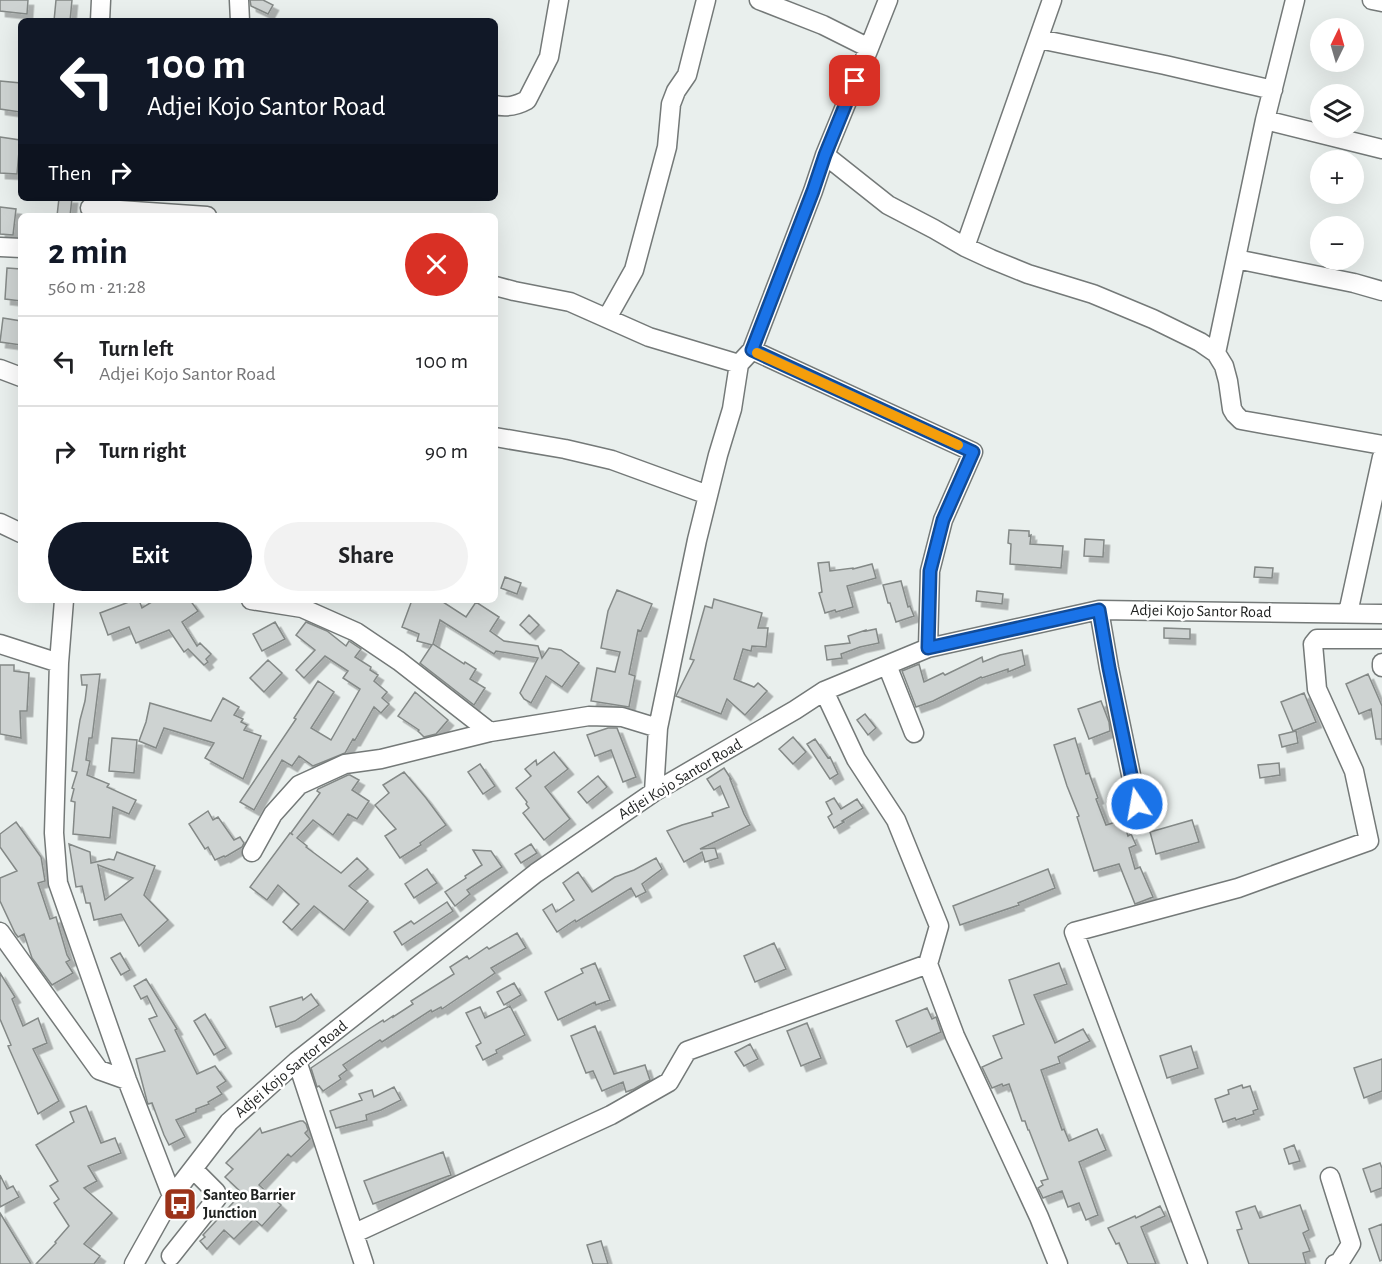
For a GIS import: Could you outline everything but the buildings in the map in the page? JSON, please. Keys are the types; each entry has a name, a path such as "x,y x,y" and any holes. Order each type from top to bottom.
{"street":[{"path":"100,18 101,0"},
{"path":"240,0 240,18"},
{"path":"498,106 512,106 527,100 549,57 560,0"},
{"path":"608,318 634,270 667,147 671,104 676,91 687,75 706,0"},
{"path":"759,0 823,25 869,48"},
{"path":"654,792 658,728 708,495 732,409 739,364 752,350 825,155 888,0"},
{"path":"965,247 1052,0"},
{"path":"1216,353 1265,120 1295,0"},
{"path":"1372,0 1382,2"},
{"path":"1039,39 1273,90"},
{"path":"1265,120 1382,149"},
{"path":"825,155 888,205 965,247 1028,274 1093,294 1200,342 1216,353 1224,366 1232,409 1241,420 1382,445"},
{"path":"91,207 168,213"},
{"path":"0,247 18,248"},
{"path":"1236,259 1354,283 1382,291"},
{"path":"498,287 570,302 650,337 739,364"},
{"path":"752,350 973,452 943,520 930,571 928,648"},
{"path":"0,369 18,376"},
{"path":"498,438 612,460 708,495"},
{"path":"1348,613 1382,457"},
{"path":"0,523 18,532"},
{"path":"64,603 59,663 54,833 58,884 127,1080 172,1196"},
{"path":"270,603 302,608 356,632 399,661 490,732"},
{"path":"1099,610 1137,804"},
{"name":"Adjei Kojo Santor Road","path":"134,1264 172,1196 229,1122 297,1060 536,873 654,792 825,691 928,648 1099,610 1382,614"},
{"path":"1198,1264 1074,932 1238,888 1369,841 1354,771 1317,689 1313,644 1317,639 1382,639"},
{"path":"4,650 59,663"},
{"path":"887,665 914,733"},
{"path":"825,691 856,759 896,820 939,926 928,964 955,1036 1039,1216 1058,1264"},
{"path":"252,852 273,814 299,785 345,764 381,759 490,732 589,716 622,717 658,728"},
{"path":"0,932 99,1070 127,1080"},
{"path":"355,1233 611,1115 669,1082 687,1051 928,964"},
{"path":"297,1060 364,1264"},
{"path":"149,1235 173,1260 217,1198 216,1192 193,1169"},
{"path":"1330,1177 1351,1244 1339,1263 1335,1264"}],"slow traffic":[{"path":"757,353 958,445"}],"place":[{"name":"Santeo Barrier Junction","path":"180,1204"}],"route":[{"path":"855,81 752,350 973,452 943,520 930,571 928,648 1099,610 1137,804"}]}
